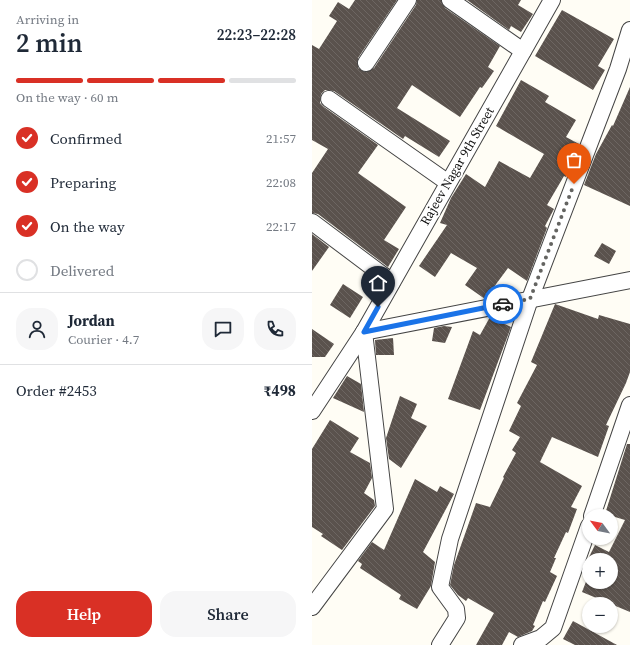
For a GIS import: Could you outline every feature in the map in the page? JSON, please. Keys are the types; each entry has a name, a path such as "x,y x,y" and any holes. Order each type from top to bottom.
{"street":[{"path":"366,63 408,0"},
{"path":"450,0 523,51"},
{"name":"Rajeev Nagar 9th Street","path":"312,411 364,332 447,182 552,0"},
{"path":"440,645 458,618 456,609 440,587 450,539 530,299 618,69 630,30"},
{"path":"329,99 447,182"},
{"path":"312,222 392,282"},
{"path":"312,607 385,510 364,332 630,280"},
{"path":"594,509 630,405"},
{"path":"522,645 541,638 553,628 582,545"}],"building":[{"path":"355,0 397,0 358,58 358,68 365,72 374,68 416,5 417,0 441,0 445,8 500,46 488,67 494,71 482,88 480,87 460,117 412,85 397,108 450,141 439,157 405,136 403,139 334,91 325,90 321,94 320,103 324,107 378,145 358,173 406,207 384,240 399,249 388,267 318,214 312,213 312,173 328,149 312,140 312,45 319,49 337,21 329,16 338,2 349,9"},
{"path":"467,0 521,0 518,5 533,14 521,32 511,26 509,30"},
{"path":"562,10 614,39 598,66 605,70 593,90 535,56"},
{"path":"521,80 549,96 545,102 576,120 566,137 579,144 566,177 564,176 547,205 554,209 545,226 547,228 527,281 508,268 485,299 465,285 477,268 451,253 435,277 419,266 447,225 440,223 451,198 466,174 485,187 499,161 530,178 544,154 496,126"},
{"path":"630,87 630,206 584,185 596,154 612,125 613,126"},
{"path":"312,234 329,247 312,271"},
{"path":"602,243 616,251 609,264 594,256"},
{"path":"343,284 363,297 350,318 330,305"},
{"path":"555,304 598,319 599,315 630,324 630,372 606,425 609,426 598,457 552,437 540,462 582,486 571,507 577,509 568,533 566,532 554,558 556,558 550,572 557,576 545,602 543,601 533,625 535,626 532,631 518,637 509,632 502,645 476,645 494,613 468,598 466,601 458,595 450,585 454,565 476,503 490,507 504,478 503,477 516,453 512,450 520,437 509,431 521,406 517,403 537,365 531,362"},
{"path":"490,317 511,327 480,410 448,399 473,331 480,335"},
{"path":"444,326 452,327 445,343 432,341 434,328"},
{"path":"312,329 334,344 325,357 312,357"},
{"path":"393,338 394,355 376,355 375,340"},
{"path":"347,376 361,384 364,412 333,398"},
{"path":"400,396 417,404 411,418 427,426 401,468 389,459 386,438"},
{"path":"330,420 359,438 350,452 370,463 372,478 364,493 374,500 375,506 342,550 321,536 323,534 312,527 312,449"},
{"path":"627,444 630,444 630,612 618,607 618,597 594,597 582,592 583,589 618,589 618,553 591,553 595,545 609,552 612,545 618,545 618,534 625,520 618,518 618,509 607,509"},
{"path":"415,479 437,492 440,486 454,494 423,552 435,562 431,586 417,609 399,599 401,595 360,568 362,564 358,561 372,542 384,550"},
{"path":"573,621 582,626 582,633 595,633 617,645 575,645 563,639"}],"way so far":[{"path":"503,304 530,299 574,184"}],"route":[{"path":"378,307 364,332 503,304"}]}
